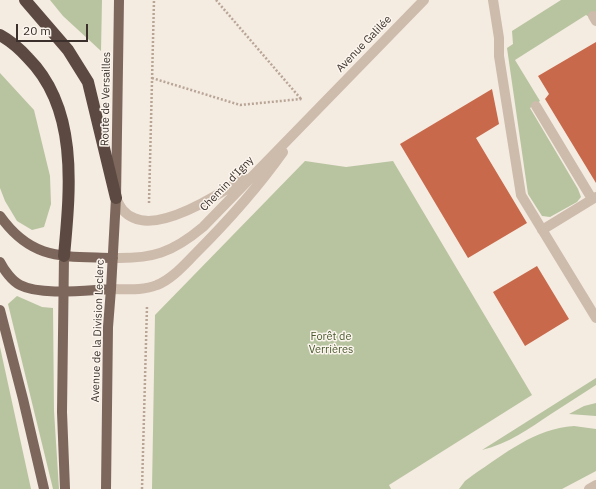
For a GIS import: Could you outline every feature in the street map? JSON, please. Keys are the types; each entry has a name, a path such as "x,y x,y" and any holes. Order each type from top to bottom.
{"highway":[{"path":"25,0 68,50 88,82 116,198"},
{"path":"0,35 21,50 35,64 47,81 58,104 68,154 68,211 64,256"}],"main road":[{"name":"Route de Versailles","path":"116,198 119,0"},
{"name":"Avenue de la Division Leclerc","path":"106,489 108,327 116,198"},
{"path":"0,216 18,238 29,246 43,252 64,256 113,258"},
{"path":"64,256 62,412 65,489"},
{"path":"0,262 11,278 18,284 30,289 64,291 111,289"},
{"path":"0,310 44,489"}],"street":[{"name":"Avenue Galilée","path":"338,88 424,0"},
{"path":"493,0 499,38 499,56 520,195 596,318"},
{"name":"Chemin d'Igny","path":"113,258 133,258 163,253 188,240 338,88"},
{"path":"536,106 594,198 542,230"},
{"path":"111,289 152,287 159,285 175,274 250,196 301,125"},
{"path":"116,198 120,208 126,214 135,219 144,221 171,217 224,191 271,157"},
{"path":"588,489 596,485"}],"path":[{"path":"149,193 154,0"},
{"path":"216,0 314,112"},
{"path":"152,78 240,105 302,99"},
{"path":"142,489 146,311"}],"green space":[{"path":"50,0 102,0 101,51 63,16"},
{"path":"561,0 596,0 596,13 589,17 586,15 515,60 540,101 530,108 578,189 581,197 577,202 550,217 542,216 528,194 507,48 513,44 512,31"},
{"path":"0,73 34,110 50,176 51,204 44,227 32,230 17,221 5,201 0,188"},
{"name":"Forêt de Verrières","path":"305,161 346,167 393,161 532,395 389,485 391,489 152,489 155,315"},
{"path":"17,296 42,307 53,308 54,411 59,489 53,489 8,304"},
{"path":"0,347 31,489 0,489"},
{"path":"596,378 596,385 527,430 501,444 482,450"},
{"path":"596,403 596,416 569,414 584,406"},
{"path":"574,426 596,429 596,471 562,489 459,489 465,481 473,475 521,443 546,432"}],"building":[{"path":"596,42 596,183 545,99 549,94 538,76"},
{"path":"492,89 499,124 476,138 527,223 468,258 400,144"},
{"path":"537,266 569,319 525,346 493,292"}]}
